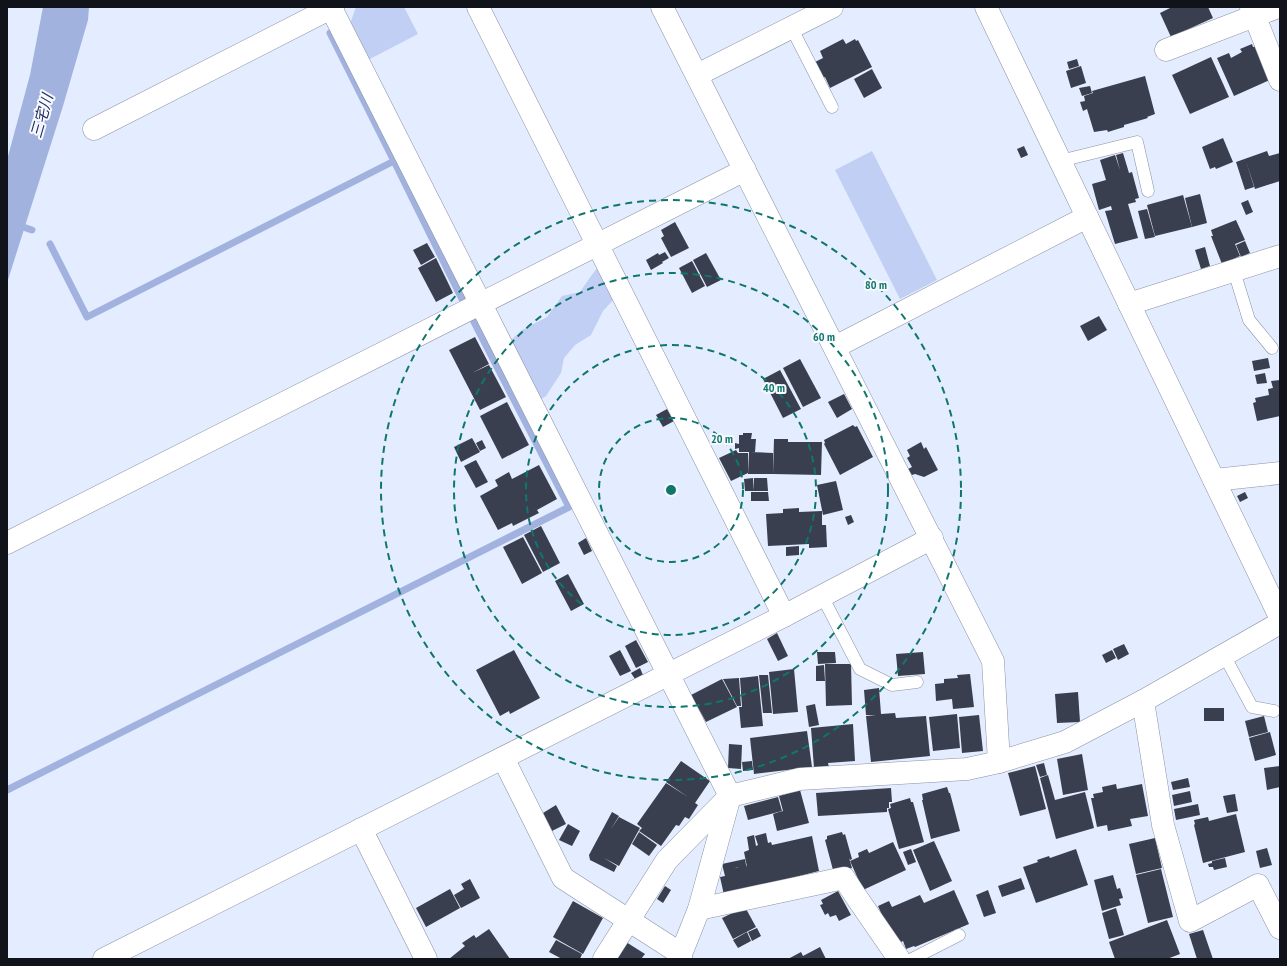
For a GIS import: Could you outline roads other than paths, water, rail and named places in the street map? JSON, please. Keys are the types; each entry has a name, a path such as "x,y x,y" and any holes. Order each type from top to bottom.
{"street":[{"path":"478,7 784,616"},
{"path":"662,7 993,661 999,762"},
{"path":"697,75 832,7"},
{"path":"986,7 1280,617"},
{"path":"1166,50 1253,11 1278,7"},
{"path":"94,129 332,8 730,796 699,909 681,957 628,920 563,878 503,758"},
{"path":"1253,11 1280,80"},
{"path":"7,543 745,170"},
{"path":"835,347 1087,217"},
{"path":"1129,304 1280,256"},
{"path":"1214,480 1280,473"},
{"path":"104,959 784,616 932,538"},
{"path":"604,959 667,860 730,796 800,779 967,769 999,762 1065,742 1143,701 1280,623"},
{"path":"1143,701 1163,825 1190,920 1258,885 1280,928"},
{"path":"361,829 426,959"},
{"path":"699,909 844,878 899,959"}],"lane":[{"path":"791,27 832,107"},
{"path":"1060,161 1137,142 1148,191"},
{"path":"1234,271 1249,320 1272,348"},
{"path":"822,596 860,669 892,685 917,682"},
{"path":"1224,655 1252,707 1274,711"},
{"path":"912,959 959,935"}],"water":[{"name":"三宅川","path":"43,7 89,7 88,20 63,106 7,283 7,160 30,75"}],"waterway":[{"path":"50,244 87,317 394,161 330,33"},
{"path":"394,161 462,299"},
{"path":"17,225 32,230"},
{"path":"7,790 569,507 474,322"}]}
